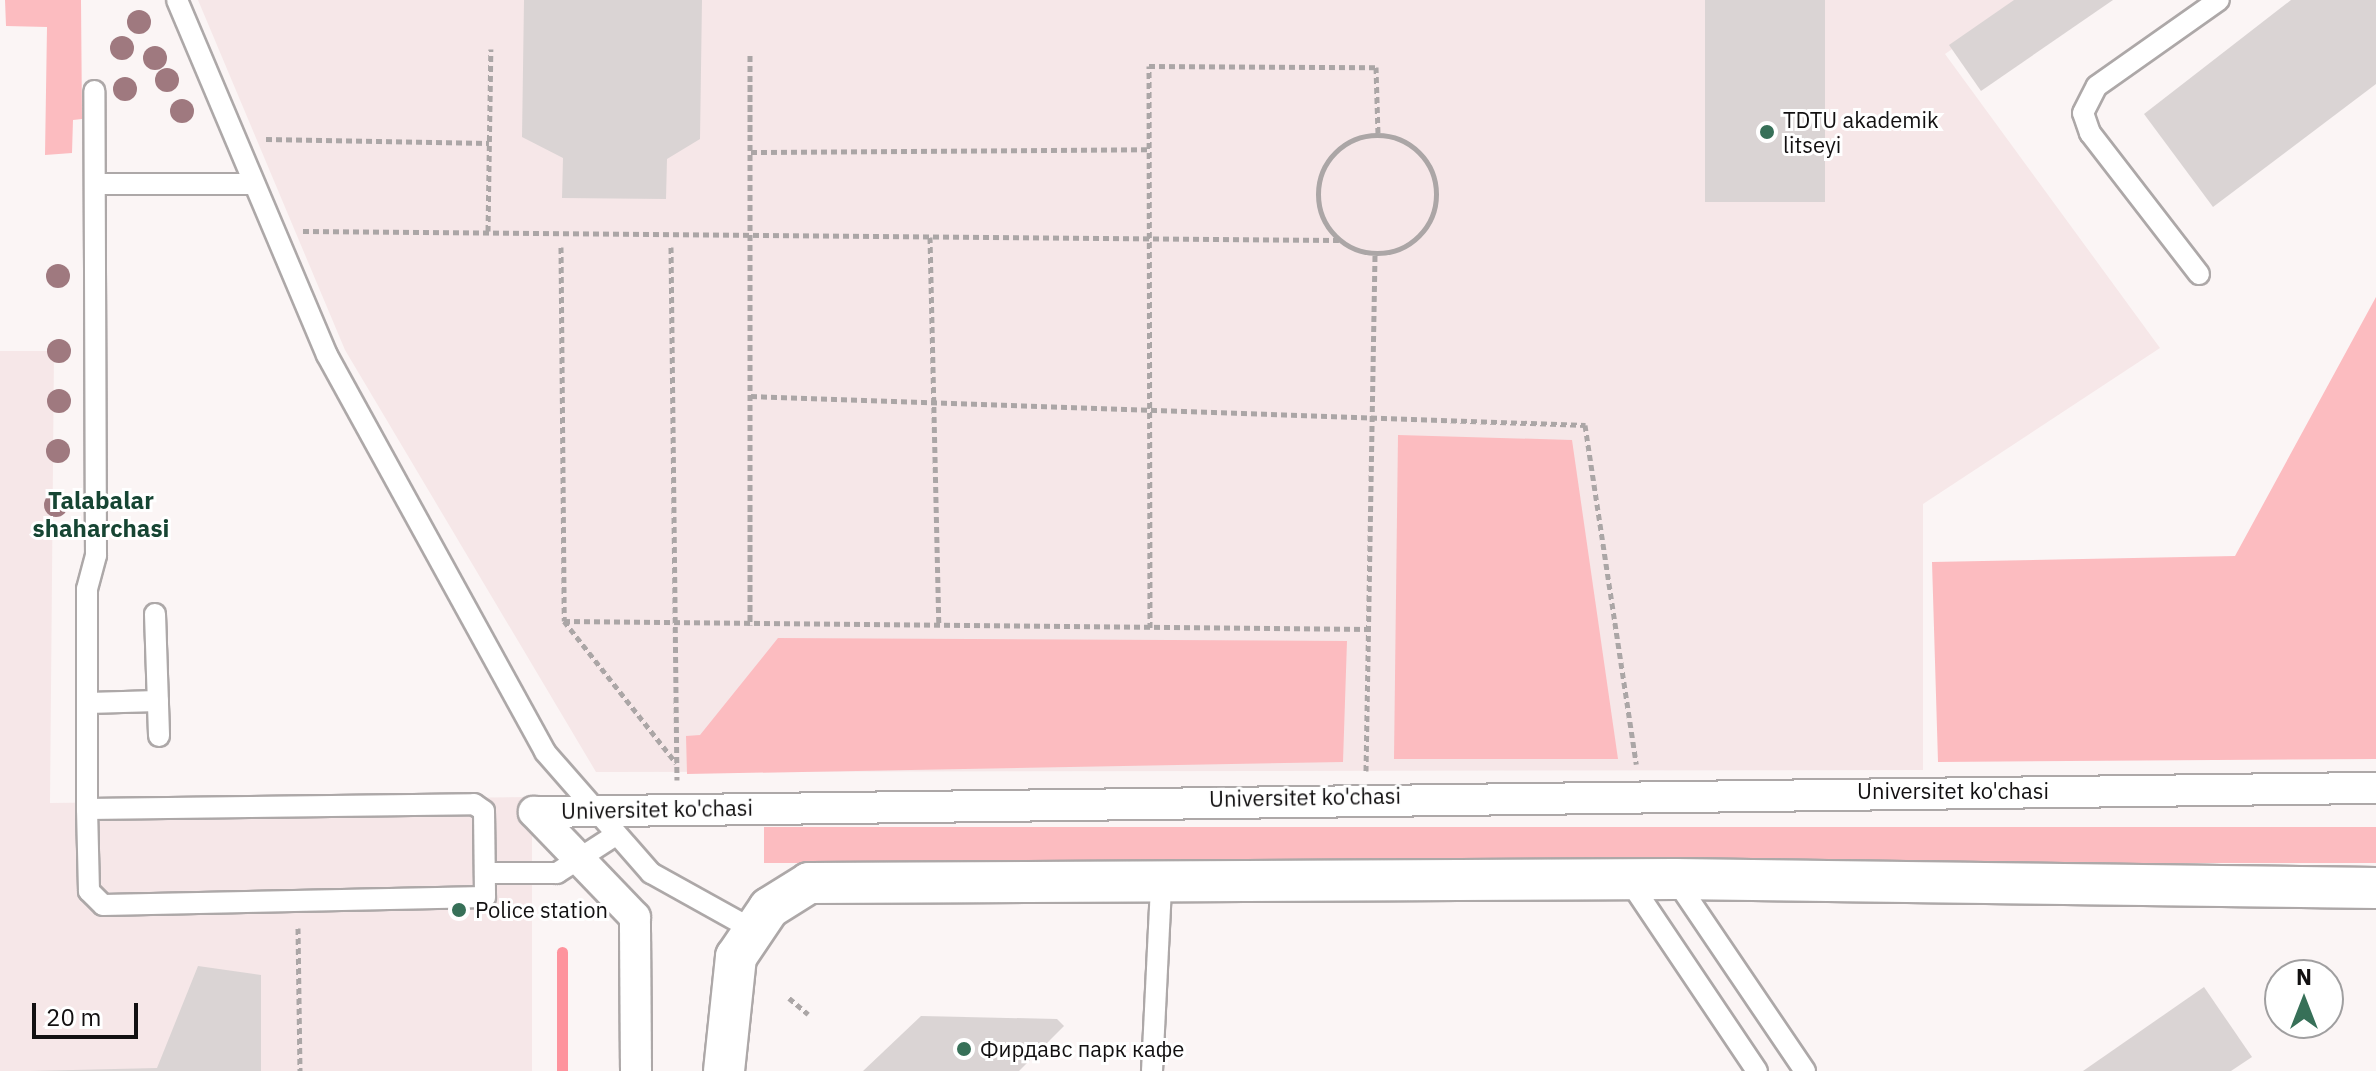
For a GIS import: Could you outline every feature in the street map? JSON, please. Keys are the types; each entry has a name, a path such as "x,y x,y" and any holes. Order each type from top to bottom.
{"street":[{"name":"Universitet ko'chasi","path":"636,1071 635,917 534,812 589,807 678,809 1366,796 2376,788"},
{"path":"724,1071 736,957 750,928 776,901 809,883 1161,885 1675,879 2376,888"}],"lane":[{"path":"177,0 327,355 545,752 614,836 651,873 750,928"},
{"path":"2199,274 2090,133 2083,113 2097,86 2219,0"},
{"path":"87,809 474,804 484,811 485,897 476,901 103,905 89,891 87,809 87,589 96,555 94,91"},
{"path":"95,184 253,184"},
{"path":"155,614 159,736"},
{"path":"88,703 158,701"},
{"path":"486,873 557,873 581,862 614,836"},
{"path":"1628,879 1757,1071"},
{"path":"1675,879 1805,1071"},
{"path":"1152,1071 1161,885"}],"path":[{"path":"488,231 491,49"},
{"path":"750,55 750,625"},
{"path":"1150,628 1149,66 1376,67 1378,134"},
{"path":"274,231 1339,240 1375,253 1421,233 1436,185 1416,149 1378,134 1343,144 1320,173 1319,210 1339,240"},
{"path":"233,138 489,143"},
{"path":"751,152 1149,149"},
{"path":"930,237 939,626"},
{"path":"561,247 564,621 676,763"},
{"path":"671,247 678,809"},
{"path":"1366,796 1375,253"},
{"path":"751,396 1150,405 1585,425 1641,793"},
{"path":"564,621 1370,629"},
{"path":"298,903 300,1071"},
{"path":"789,998 808,1014"}],"shaded area":[{"path":"5,0 81,0 82,119 73,120 72,153 45,155 47,27 6,26"},
{"path":"198,0 2022,0 1945,54 2160,348 1923,504 1923,770 596,772 345,350"},
{"path":"2376,297 2376,759 1938,762 1932,562 2235,556"},
{"path":"0,351 54,351 50,803 532,797 532,1071 0,1071"},
{"path":"1398,435 1572,440 1618,759 1394,759"},
{"path":"778,638 1347,641 1343,762 687,774 686,736 700,735"},
{"path":"764,827 2376,827 2376,863 764,863"}],"building":[{"path":"524,0 702,0 700,139 667,159 666,199 562,198 563,158 522,137"},
{"path":"1705,0 1825,0 1825,202 1705,202"},
{"path":"2014,0 2113,0 1981,91 1949,45"},
{"path":"2291,0 2376,0 2376,84 2213,207 2144,114"},
{"path":"198,966 261,975 261,1071 30,1071 157,1068"},
{"path":"2204,987 2252,1057 2231,1071 2083,1071"},
{"name":"Фирдавс парк кафе","path":"921,1016 1057,1019 1064,1026 1019,1071 863,1071"}],"waterway":[{"path":"562,952 562,1071"}],"place":[{"name":"TDTU akademik litseyi","path":"1767,132"},
{"name":"Police station","path":"459,910"},
{"name":"Фирдавс парк кафе","path":"964,1049"}],"district":[{"name":"Talabalar shaharchasi","path":"101,515"}]}
